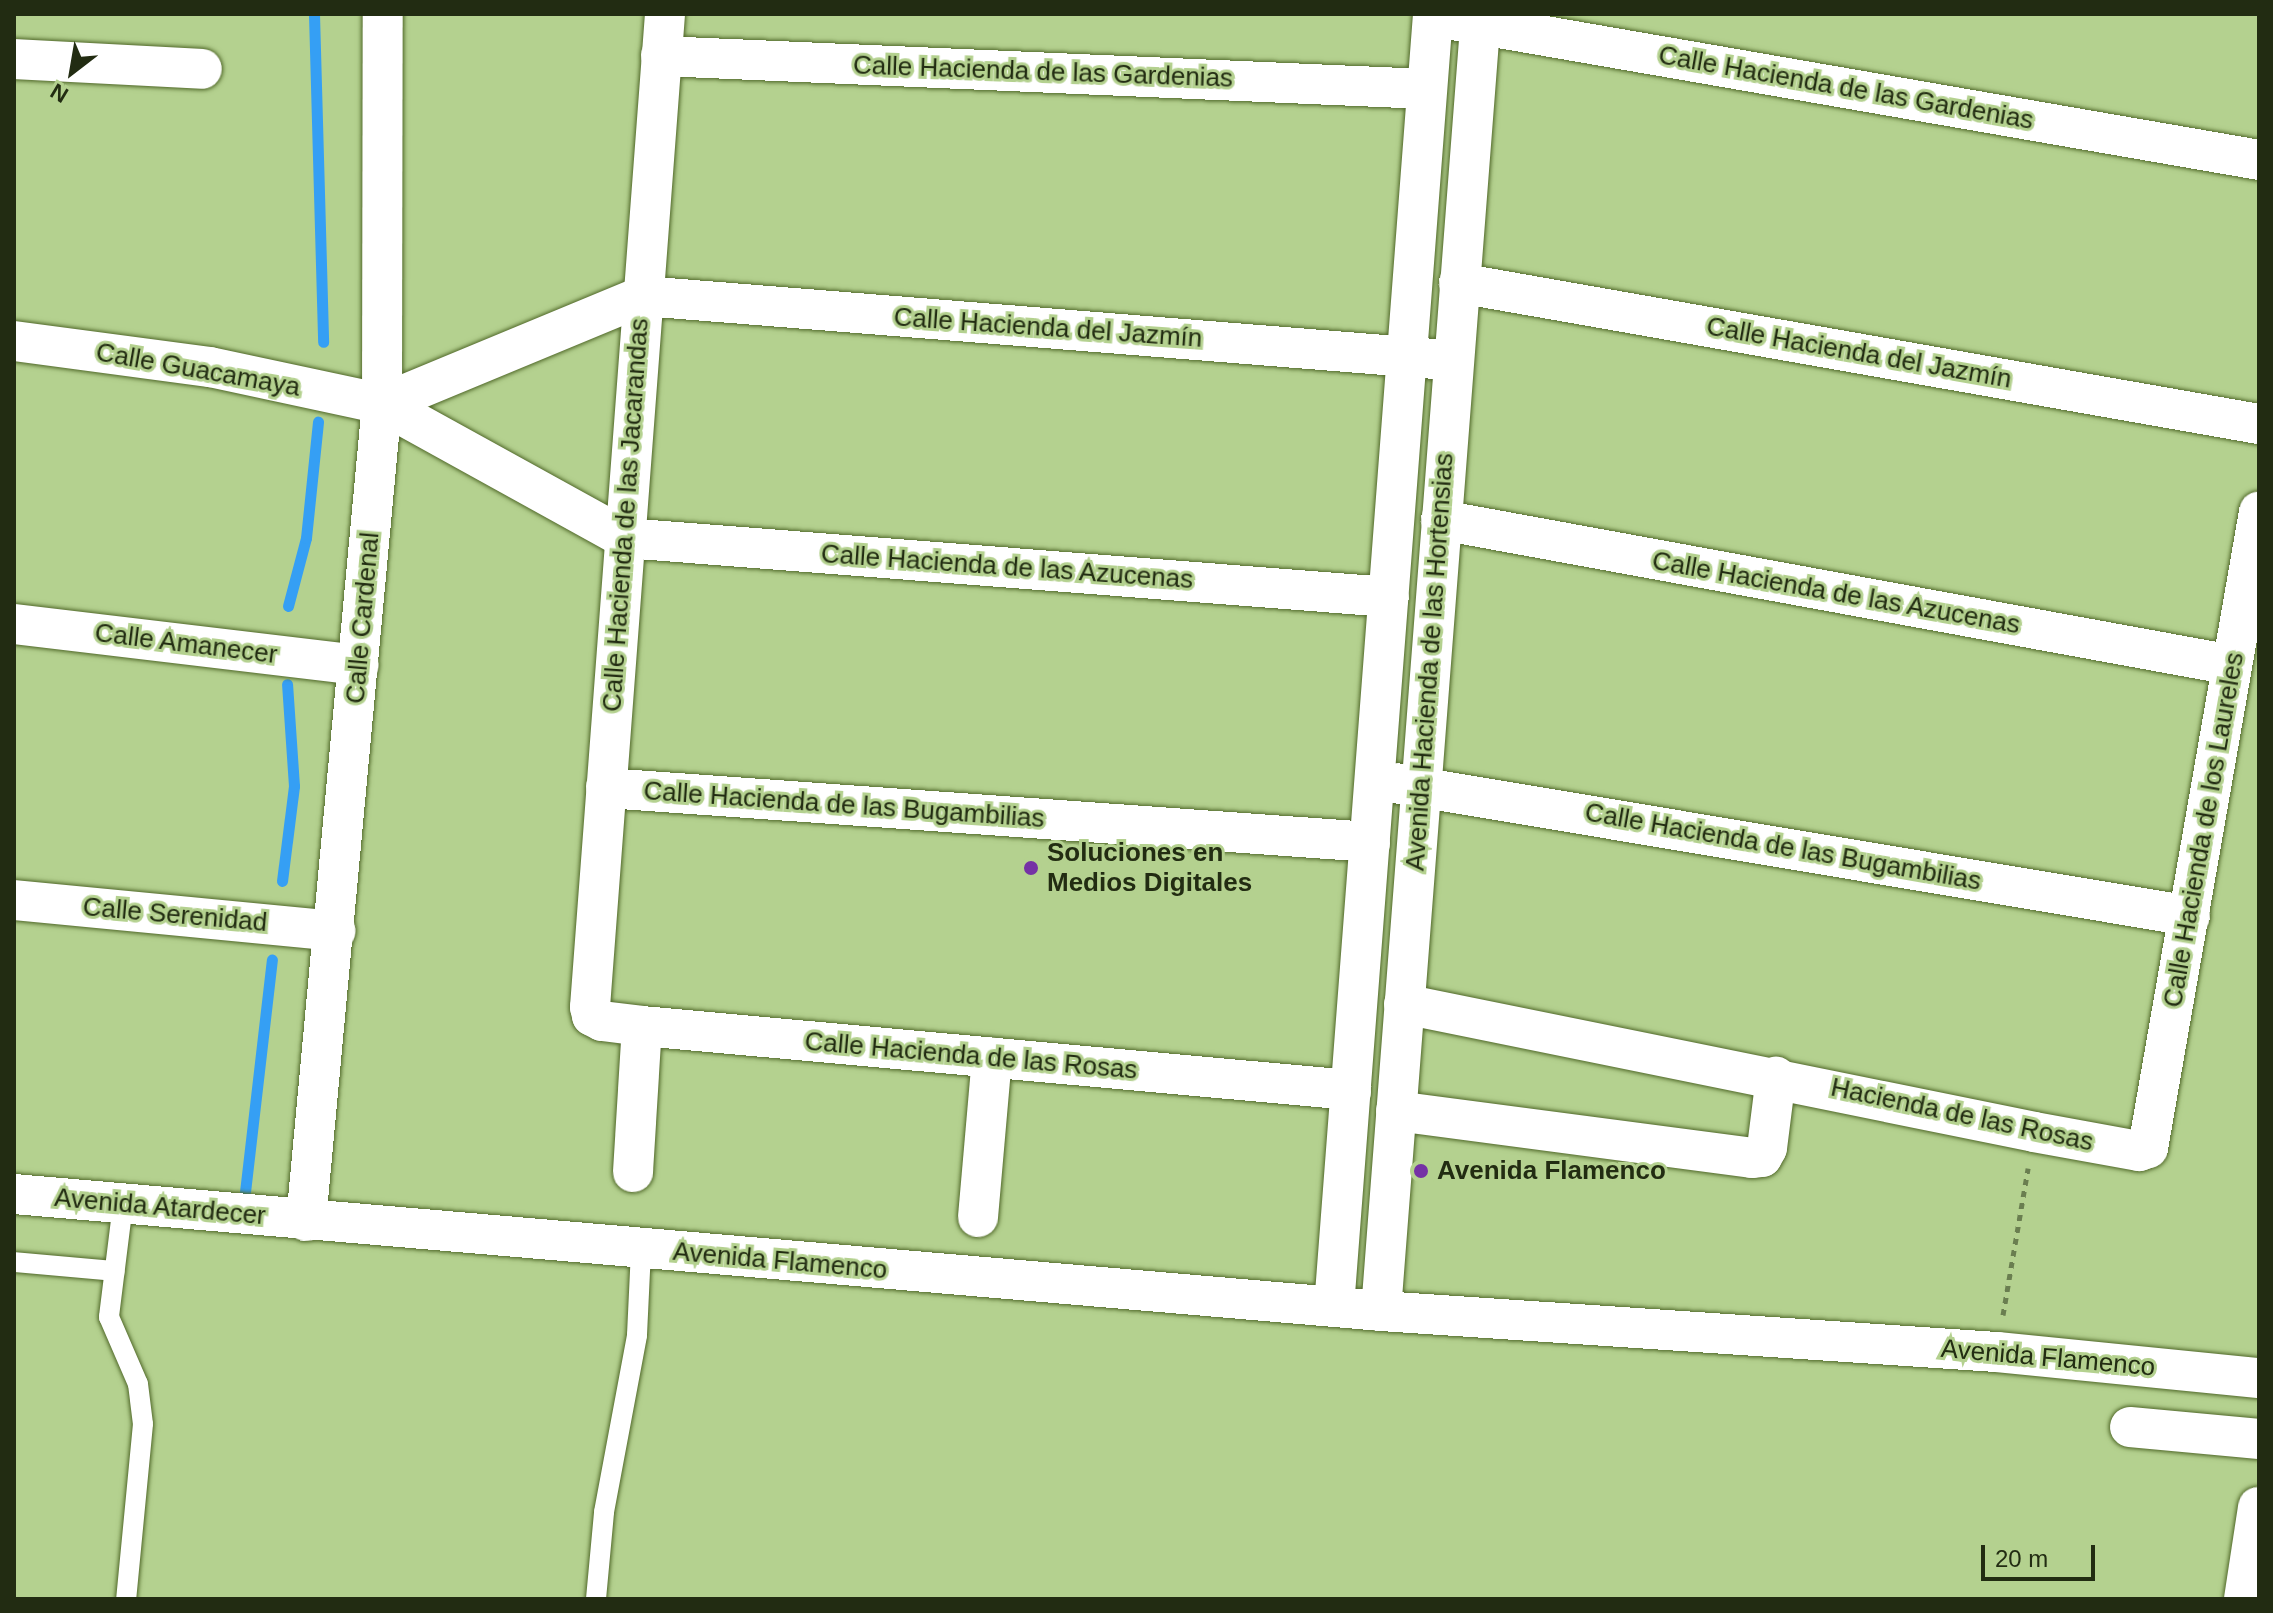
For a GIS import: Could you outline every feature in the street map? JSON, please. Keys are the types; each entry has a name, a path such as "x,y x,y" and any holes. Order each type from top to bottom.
{"street":[{"name":"Calle Cardenal","path":"306,1221 336,931 382,404 383,14"},
{"name":"Calle Hacienda de las Jacarandas","path":"592,1016 606,788 665,14"},
{"name":"Calle Hacienda de las Gardenias","path":"1433,16 1480,19 2259,160"},
{"name":"Avenida Hacienda de las Hortensias","path":"1334,1307 1433,16"},
{"name":"Avenida Hacienda de las Hortensias","path":"1381,1311 1480,19"},
{"name":"Calle Hacienda de las Gardenias","path":"661,56 1425,89"},
{"path":"14,59 202,69"},
{"name":"Calle Hacienda del Jazmín","path":"1459,283 2259,424"},
{"path":"382,404 643,296"},
{"name":"Calle Hacienda del Jazmín","path":"643,296 1453,361"},
{"name":"Calle Guacamaya","path":"14,341 210,367 382,404 625,538"},
{"name":"Calle Hacienda de los Laureles","path":"2148,1148 2259,512"},
{"name":"Calle Hacienda de las Azucenas","path":"1441,520 2232,665"},
{"name":"Calle Hacienda de las Azucenas","path":"625,538 1389,597"},
{"name":"Calle Amanecer","path":"14,624 359,665"},
{"name":"Calle Hacienda de las Bugambilias","path":"1375,782 1420,785 2190,916"},
{"name":"Calle Hacienda de las Bugambilias","path":"606,788 1370,842"},
{"name":"Calle Serenidad","path":"14,900 336,931"},
{"name":"Hacienda de las Rosas","path":"1404,1004 1776,1077 2034,1132 2139,1151 2148,1148"},
{"name":"Calle Hacienda de las Rosas","path":"592,1016 602,1021 642,1026 1351,1090"},
{"path":"633,1172 642,1026"},
{"path":"978,1217 992,1058"},
{"path":"1396,1111 1752,1158 1762,1157 1767,1148 1776,1077"},
{"name":"Avenida Atardecer","path":"14,1194 306,1221"},
{"name":"Avenida Flamenco","path":"306,1221 1381,1311 1997,1352 2259,1378"},
{"path":"2130,1427 2259,1439"},
{"path":"2244,1599 2258,1507"}],"lane":[{"path":"123,1204 109,1317 138,1384 143,1424 126,1599"},
{"path":"596,1599 604,1512 637,1335 641,1249"},
{"path":"14,1262 115,1271"}],"path":[{"path":"1997,1352 2034,1132"}],"waterway":[{"path":"314,14 323,342"},
{"path":"288,606 306,538 318,422"},
{"path":"282,881 294,786 287,684"},
{"path":"245,1192 272,960"}],"place":[{"name":"Soluciones en Medios Digitales","path":"1031,868"},
{"name":"Avenida Flamenco","path":"1421,1171"}]}
